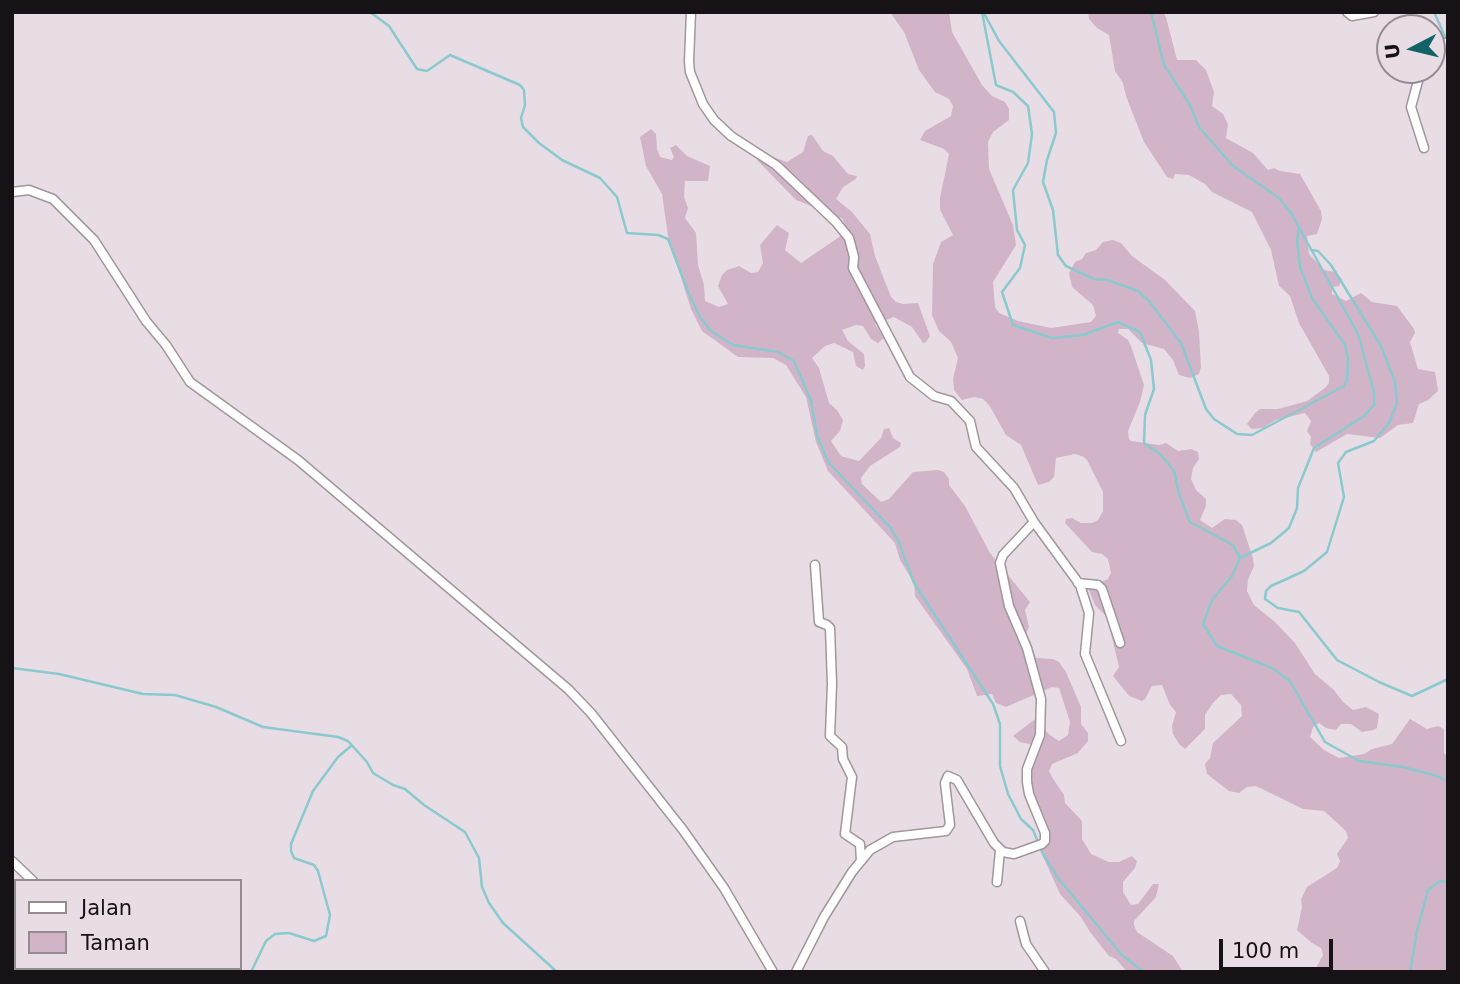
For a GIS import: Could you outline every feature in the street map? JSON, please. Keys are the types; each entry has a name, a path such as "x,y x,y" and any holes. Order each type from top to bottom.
{"street":[{"path":"691,12 688,62 695,87 709,112 731,136 776,165 836,222 849,238 853,268 910,377 934,396 951,401 970,421 976,447 1014,488 1034,522 1078,583 1088,613 1085,654 1121,741"},
{"path":"1347,12 1349,16 1355,16 1374,12"},
{"path":"1417,84 1411,107 1424,148"},
{"path":"12,192 29,190 53,199 94,240 146,321 166,345 190,382 298,460 568,689 592,713 683,830 724,888 773,972"},
{"path":"1000,850 1014,854 1042,844 1046,838 1027,782 1027,769 1040,735 1041,699 1027,648 1009,606 1000,563 1003,555 1034,522"},
{"path":"815,565 818,619 820,624 830,628 830,736 842,747 842,759 852,777 845,835 860,844 860,861"},
{"path":"1078,583 1098,585 1102,589 1120,643"},
{"path":"796,972 824,917 870,850 893,837 946,831 950,825 945,783 948,776 957,780 1000,850 997,881"},
{"path":"12,861 31,879"},
{"path":"1020,921 1026,944 1045,972"}],"green space":[{"path":"890,12 949,12 952,32 982,85 992,96 1005,102 1009,109 1009,120 993,132 988,142 989,169 1013,225 1016,245 993,282 995,307 999,313 1018,321 1051,328 1091,322 1096,316 1093,305 1072,287 1069,273 1075,262 1082,259 1086,253 1096,250 1103,242 1113,240 1121,243 1132,256 1165,280 1195,311 1201,367 1199,374 1190,378 1179,375 1173,360 1164,349 1142,343 1128,329 1119,329 1118,333 1128,340 1131,346 1144,385 1128,431 1129,439 1159,445 1166,443 1178,451 1191,449 1198,452 1199,459 1193,468 1191,479 1196,490 1206,499 1200,520 1212,528 1225,519 1236,520 1242,525 1253,558 1254,566 1247,591 1254,605 1295,643 1315,674 1334,690 1343,702 1353,710 1366,707 1379,714 1377,728 1374,730 1362,732 1351,724 1341,724 1336,730 1319,723 1313,727 1310,737 1324,750 1339,758 1364,754 1392,744 1410,719 1427,729 1438,726 1444,729 1444,753 1448,758 1448,972 1314,972 1323,955 1321,948 1297,930 1301,899 1307,887 1337,868 1340,861 1337,854 1348,838 1346,831 1324,811 1303,809 1256,786 1247,787 1239,793 1229,791 1207,774 1205,764 1210,758 1213,743 1242,716 1241,705 1231,694 1221,695 1213,703 1205,715 1205,729 1185,749 1173,734 1176,712 1170,705 1162,685 1152,686 1142,701 1129,696 1113,676 1119,667 1107,617 1095,605 1088,588 1108,579 1111,573 1108,559 1102,554 1092,552 1065,523 1066,519 1072,518 1081,523 1092,523 1098,520 1103,511 1103,492 1087,460 1075,454 1056,458 1054,477 1049,482 1038,485 1021,445 1006,435 989,405 983,399 974,397 962,400 954,390 953,379 958,358 951,342 939,331 932,315 933,264 941,242 953,235 940,210 949,154 944,149 920,140 925,131 951,116 953,106 949,99 935,92 919,70 904,32"},
{"path":"1088,12 1163,12 1177,60 1196,60 1206,70 1214,92 1212,106 1223,114 1228,124 1226,138 1253,153 1268,170 1274,168 1300,174 1321,211 1322,219 1317,234 1307,236 1309,254 1324,270 1335,272 1342,279 1339,286 1332,287 1332,294 1346,301 1361,293 1372,302 1397,306 1414,329 1415,333 1410,342 1418,369 1435,372 1438,391 1419,404 1413,423 1398,425 1380,438 1347,434 1316,452 1310,444 1311,437 1307,431 1311,421 1305,413 1276,420 1263,428 1252,429 1247,424 1260,409 1278,409 1307,401 1325,388 1329,383 1329,376 1299,323 1290,296 1279,286 1271,250 1252,212 1212,192 1205,184 1189,175 1175,174 1173,179 1167,177 1144,142 1123,83 1115,71 1109,35 1097,28 1089,19"},
{"path":"651,129 656,134 660,157 672,160 674,157 670,148 676,145 687,156 710,166 708,181 685,181 684,197 688,208 685,218 696,233 698,265 705,301 719,307 728,304 718,286 722,275 739,266 751,273 758,272 763,263 760,245 777,225 789,233 785,250 801,263 848,231 842,218 826,216 817,208 796,200 757,160 765,154 787,162 803,152 808,136 812,135 823,151 833,156 848,174 857,176 843,187 836,199 852,212 870,234 875,256 891,297 903,304 918,303 930,336 923,343 912,327 894,317 875,324 884,338 878,343 871,339 863,326 856,325 842,330 848,341 864,354 863,370 856,366 853,352 834,343 825,346 812,358 819,368 829,403 843,420 840,431 831,441 841,456 859,461 881,438 884,429 889,428 893,438 901,443 900,447 870,466 861,478 862,484 881,502 889,499 913,472 938,470 944,472 949,479 949,485 965,506 990,553 1030,602 1025,610 1029,627 1025,636 1036,658 1059,662 1081,707 1081,724 1088,733 1088,741 1078,753 1052,764 1049,771 1064,795 1065,803 1082,821 1082,839 1091,854 1109,862 1119,862 1132,856 1137,861 1135,868 1123,882 1123,892 1131,905 1138,904 1153,884 1159,884 1156,897 1134,921 1134,925 1137,932 1173,956 1183,972 1127,972 1116,959 1109,956 1081,917 1060,894 1041,852 1047,843 1031,813 1031,771 1038,746 1020,742 1013,736 1039,716 1042,717 1044,729 1059,741 1068,735 1070,722 1059,688 1052,687 1006,707 996,703 992,694 977,696 967,669 915,596 914,583 900,560 895,543 828,471 816,442 806,397 786,365 773,358 738,357 702,331 691,309 668,236 662,194 646,166 640,137"}],"waterway":[{"path":"370,12 389,26 417,69 427,71 450,55 520,85 524,90 525,105 521,118 523,127 562,160 600,178 617,197 627,233 658,235 668,239 689,294 700,317 711,331 733,345 778,352 794,361 811,401 817,436 829,463 890,527 898,540 914,583 993,704 1000,724 1000,766 1008,794 1021,819 1033,830 1043,854 1058,878 1122,955 1144,972"},
{"path":"982,12 996,85 1013,92 1028,106 1032,134 1028,163 1013,190 1017,230 1025,245 1020,268 1002,292 1013,325 1052,338 1083,335 1118,322 1140,332 1151,360 1154,389 1145,415 1144,443 1160,454 1174,471 1179,494 1190,522 1233,545 1240,558 1232,576 1212,600 1203,624 1217,646 1272,668 1290,681 1325,742 1359,761 1403,767 1437,776 1448,782"},
{"path":"1151,12 1164,65 1190,105 1199,127 1232,165 1279,198 1291,213 1358,334 1374,392 1374,405 1364,416 1314,448 1298,488 1297,508 1289,528 1271,543 1240,558"},
{"path":"1434,12 1447,41"},
{"path":"985,15 999,41 1054,112 1056,133 1043,182 1053,210 1058,255 1066,266 1094,279 1108,280 1138,291 1149,301 1181,343 1206,409 1214,419 1237,434 1252,435 1344,386 1347,380 1348,359 1345,345 1312,298 1300,267 1297,241 1299,228"},
{"path":"1311,250 1318,251 1331,265 1381,346 1395,382 1397,403 1389,423 1374,441 1346,452 1338,463 1344,497 1327,552 1304,571 1271,586 1266,591 1265,599 1278,608 1299,612 1337,660 1379,682 1412,696 1448,679"},
{"path":"12,668 59,674 143,694 175,695 216,707 263,727 338,737 348,741 373,773 405,789 465,832 479,858 482,887 489,903 503,923 557,972"},
{"path":"251,972 266,941 275,934 289,933 314,941 326,936 330,915 318,871 314,865 294,858 291,844 313,791 338,757 351,746"},
{"path":"1410,972 1428,890 1440,881 1448,882"},
{"path":"121,970 125,972"}]}
